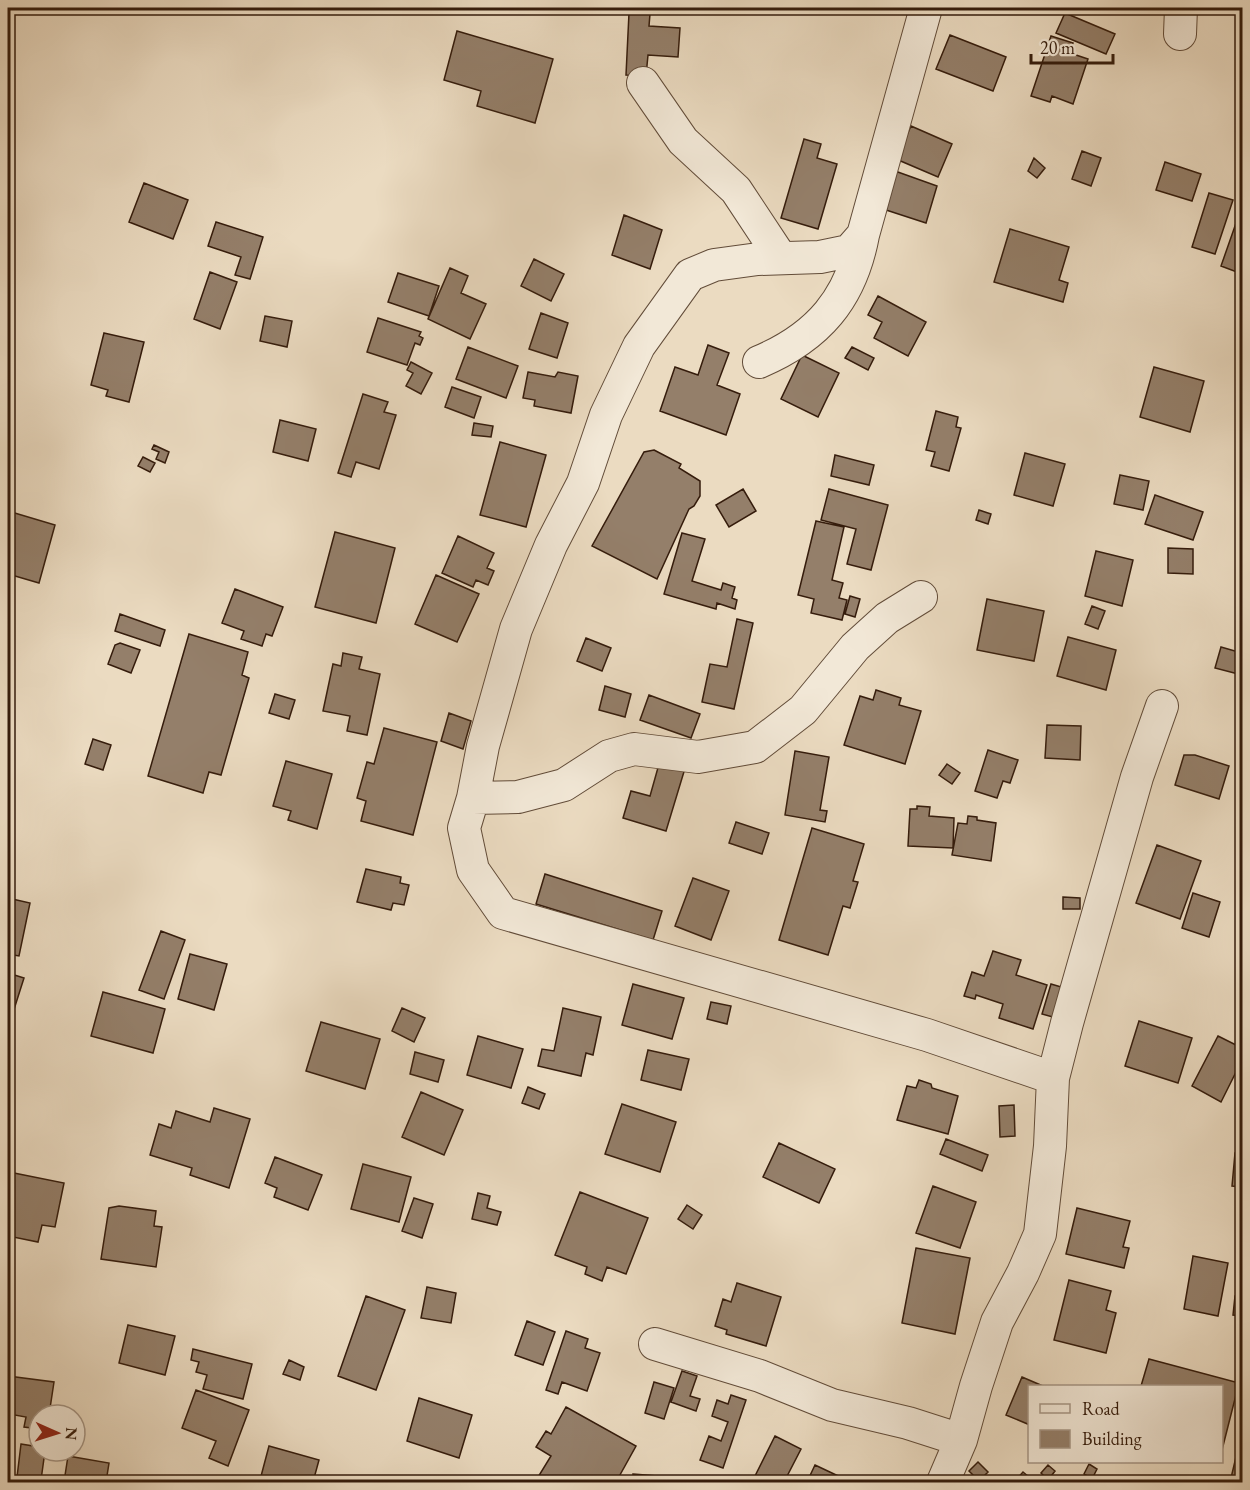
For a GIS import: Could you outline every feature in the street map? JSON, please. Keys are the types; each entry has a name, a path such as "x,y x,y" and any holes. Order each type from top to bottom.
{"street":[{"path":"759,362 783,352 823,321 844,294 858,262 863,235 926,8"},
{"path":"643,83 682,141 736,190 781,258"},
{"path":"863,235 849,251 820,257 758,259 714,266 690,275 639,346 606,416 583,483 551,546 516,629 483,747 473,798 464,828 473,870 503,913 927,1035 1053,1078"},
{"path":"473,798 518,797 564,785 609,756 634,749 698,757 755,747 803,710 862,640 887,618 921,597"},
{"path":"943,1482 961,1440 997,1322 1023,1273 1040,1234 1050,1146 1053,1078 1137,777 1162,706"},
{"path":"655,1344 760,1376 832,1404 908,1423 961,1440"}],"building":[{"path":"629,13 650,14 649,26 680,28 678,57 648,55 646,76 626,75"},
{"path":"1065,13 1115,34 1106,54 1056,33"},
{"path":"457,31 553,59 535,123 477,106 481,91 444,80"},
{"path":"950,35 1006,57 993,91 936,69"},
{"path":"1051,36 1073,43 1070,53 1088,59 1073,104 1052,96 1050,102 1031,96"},
{"path":"911,126 952,144 938,177 896,159"},
{"path":"804,139 821,144 817,158 837,164 818,229 781,218"},
{"path":"1082,151 1101,158 1091,186 1072,179"},
{"path":"1034,158 1045,168 1037,178 1028,171"},
{"path":"1165,162 1201,174 1192,201 1156,190"},
{"path":"895,171 937,186 926,223 883,209"},
{"path":"144,183 188,200 173,239 129,222"},
{"path":"1209,193 1233,200 1215,254 1192,247"},
{"path":"1242,206 1242,274 1221,266"},
{"path":"624,215 662,230 650,269 612,255"},
{"path":"216,222 263,237 250,279 235,275 241,257 208,246"},
{"path":"1010,229 1069,247 1059,280 1068,283 1063,302 994,282"},
{"path":"534,259 564,274 551,301 521,286"},
{"path":"450,268 468,276 461,293 486,304 470,339 428,319"},
{"path":"210,272 237,282 220,329 194,319"},
{"path":"398,273 439,286 429,316 388,302"},
{"path":"878,296 926,322 908,356 874,338 882,322 868,315"},
{"path":"541,313 568,323 557,358 529,349"},
{"path":"265,316 292,321 287,347 260,341"},
{"path":"378,318 421,332 419,336 423,338 420,345 415,343 407,365 367,352"},
{"path":"104,333 144,342 129,402 106,396 108,390 91,385"},
{"path":"708,345 729,353 717,385 740,394 726,435 660,411 675,367 698,375"},
{"path":"468,347 518,366 506,398 456,379"},
{"path":"852,347 874,358 868,370 845,358"},
{"path":"802,355 839,373 818,417 781,399"},
{"path":"411,362 432,373 421,394 406,386 413,373 407,370"},
{"path":"1154,367 1204,381 1190,432 1140,417"},
{"path":"528,372 555,377 558,372 578,376 571,413 534,406 535,400 523,398"},
{"path":"452,387 481,397 474,418 445,407"},
{"path":"363,394 388,402 384,412 396,415 379,469 356,462 351,477 338,473"},
{"path":"936,411 958,417 956,427 961,428 949,471 931,466 935,452 926,450"},
{"path":"280,420 316,429 308,461 273,452"},
{"path":"474,423 493,426 491,437 472,435"},
{"path":"500,442 546,455 526,527 480,515"},
{"path":"154,445 169,452 165,463 156,459 159,452 152,449"},
{"path":"654,450 681,464 679,468 700,481 700,496 694,506 689,509 657,579 592,546 644,452"},
{"path":"1025,453 1065,464 1053,506 1014,495"},
{"path":"835,455 874,465 869,485 831,476"},
{"path":"143,457 155,463 150,472 138,466"},
{"path":"1120,475 1149,481 1143,510 1114,504"},
{"path":"743,489 756,511 729,527 716,505"},
{"path":"829,489 888,505 871,570 847,564 856,529 821,520"},
{"path":"1155,495 1203,512 1193,540 1145,524"},
{"path":"979,510 991,514 988,524 976,520"},
{"path":"8,511 55,525 39,583 8,574"},
{"path":"816,521 844,527 832,580 843,583 839,598 847,600 842,620 811,613 814,599 798,595"},
{"path":"335,532 395,548 376,623 315,607"},
{"path":"682,533 705,539 692,581 721,590 723,583 735,587 732,598 737,600 735,609 717,603 716,609 664,594"},
{"path":"458,536 494,553 487,568 494,571 488,585 476,580 473,587 442,573"},
{"path":"1168,548 1193,549 1193,574 1168,573"},
{"path":"1096,551 1133,560 1122,606 1085,596"},
{"path":"436,575 479,594 457,642 415,624"},
{"path":"235,589 283,607 272,636 266,634 262,646 241,639 244,631 222,623"},
{"path":"850,596 860,599 855,617 845,614"},
{"path":"987,599 1044,611 1034,661 977,650"},
{"path":"1092,606 1105,611 1098,629 1085,624"},
{"path":"120,614 165,630 160,646 115,631"},
{"path":"737,619 753,623 734,709 702,702 710,664 727,667"},
{"path":"189,634 248,652 242,675 249,678 221,775 209,772 203,793 148,776"},
{"path":"1068,637 1116,650 1106,690 1057,676"},
{"path":"586,638 611,648 602,671 577,661"},
{"path":"120,643 140,650 131,673 108,664 115,645"},
{"path":"1221,647 1242,653 1242,675 1215,668"},
{"path":"343,653 362,657 359,669 380,674 367,735 347,731 350,716 323,711 333,664 341,666"},
{"path":"605,686 631,694 625,717 599,710"},
{"path":"876,690 901,698 899,705 921,711 905,764 844,745 860,696 873,700"},
{"path":"275,694 295,700 289,719 269,713"},
{"path":"649,695 700,714 691,738 640,720"},
{"path":"449,713 471,721 463,749 441,741"},
{"path":"1047,725 1081,726 1080,760 1045,758"},
{"path":"384,728 437,742 413,835 361,821 366,801 357,798 367,762 374,764"},
{"path":"93,739 111,745 103,770 85,764"},
{"path":"988,750 1018,760 1010,783 1003,781 997,798 975,791"},
{"path":"795,751 829,757 820,810 827,811 825,822 785,815"},
{"path":"1184,755 1195,755 1229,766 1219,799 1175,785"},
{"path":"661,757 686,765 666,831 623,818 631,791 650,796"},
{"path":"286,761 332,774 317,829 288,820 291,811 273,806"},
{"path":"947,764 960,773 952,784 939,775"},
{"path":"917,806 930,807 929,816 954,818 953,848 908,846 910,809 917,809"},
{"path":"968,816 996,823 991,861 952,855 958,823 967,824"},
{"path":"736,822 769,833 762,854 729,843"},
{"path":"812,828 864,844 853,881 858,882 850,908 843,906 828,955 779,940"},
{"path":"1157,845 1201,861 1180,919 1136,903"},
{"path":"366,869 401,877 400,883 409,885 404,905 393,903 391,910 357,902"},
{"path":"545,874 662,911 653,940 536,904"},
{"path":"693,878 729,891 711,940 675,926"},
{"path":"1193,893 1220,902 1209,937 1182,928"},
{"path":"1063,897 1080,898 1080,909 1063,909"},
{"path":"8,898 30,903 19,956 8,954"},
{"path":"161,931 185,940 164,999 139,990"},
{"path":"993,951 1021,960 1016,975 1047,985 1033,1029 999,1018 1003,1004 976,995 975,999 964,996 972,972 984,976"},
{"path":"190,954 227,964 214,1010 178,999"},
{"path":"8,973 24,978 10,1022 8,1021"},
{"path":"633,984 684,998 672,1039 622,1025"},
{"path":"1051,984 1068,989 1060,1019 1042,1014"},
{"path":"103,992 165,1009 153,1053 91,1036"},
{"path":"711,1002 731,1006 727,1024 707,1019"},
{"path":"402,1008 425,1018 414,1042 392,1031"},
{"path":"563,1008 601,1017 593,1055 586,1053 581,1076 538,1066 542,1049 554,1051"},
{"path":"1139,1021 1192,1038 1178,1083 1125,1066"},
{"path":"321,1022 380,1039 365,1089 306,1071"},
{"path":"478,1036 523,1049 511,1088 467,1075"},
{"path":"1218,1036 1242,1048 1242,1060 1221,1102 1192,1086"},
{"path":"648,1050 689,1059 681,1090 641,1080"},
{"path":"415,1052 444,1060 438,1082 410,1074"},
{"path":"919,1080 931,1084 932,1088 958,1096 948,1134 897,1120 907,1086 916,1088"},
{"path":"528,1087 545,1094 539,1109 522,1103"},
{"path":"421,1092 463,1110 444,1155 402,1137"},
{"path":"622,1104 676,1122 660,1172 605,1154"},
{"path":"1014,1105 1015,1136 1000,1137 999,1106"},
{"path":"214,1108 250,1119 229,1188 190,1175 192,1168 150,1155 159,1124 171,1128 176,1111 210,1122"},
{"path":"946,1139 988,1155 982,1171 940,1154"},
{"path":"779,1143 835,1169 819,1203 763,1177"},
{"path":"1235,1153 1242,1154 1242,1187 1232,1186"},
{"path":"275,1157 322,1175 308,1210 274,1197 277,1188 265,1183"},
{"path":"363,1164 411,1177 399,1222 351,1209"},
{"path":"14,1173 64,1183 55,1227 42,1225 38,1242 8,1236 8,1203"},
{"path":"933,1186 976,1202 960,1248 916,1233"},
{"path":"580,1192 648,1218 626,1274 607,1267 602,1281 585,1274 587,1267 555,1255"},
{"path":"478,1193 490,1196 487,1208 501,1212 497,1225 472,1219"},
{"path":"414,1198 433,1204 422,1238 402,1231"},
{"path":"687,1205 702,1215 693,1229 678,1219"},
{"path":"119,1206 156,1211 154,1226 162,1227 156,1267 101,1259 109,1208"},
{"path":"1077,1208 1130,1221 1123,1247 1129,1248 1124,1268 1066,1254"},
{"path":"916,1248 970,1258 955,1334 902,1323"},
{"path":"1193,1256 1228,1263 1218,1316 1184,1309"},
{"path":"1069,1280 1111,1291 1106,1310 1116,1313 1106,1353 1054,1340"},
{"path":"737,1283 781,1297 766,1346 726,1334 727,1330 715,1326 723,1299 731,1302"},
{"path":"427,1287 456,1293 451,1323 421,1318"},
{"path":"366,1296 405,1310 376,1390 338,1376"},
{"path":"1235,1296 1242,1297 1242,1316 1233,1315"},
{"path":"527,1321 555,1332 543,1365 515,1355"},
{"path":"128,1325 175,1336 165,1375 119,1363"},
{"path":"566,1331 588,1339 585,1348 600,1353 587,1391 562,1382 558,1394 546,1390"},
{"path":"193,1349 252,1364 243,1399 203,1389 207,1375 196,1372 199,1362 191,1360"},
{"path":"1149,1359 1239,1383 1223,1446 1223,1385 1141,1385"},
{"path":"289,1360 304,1367 300,1380 283,1374"},
{"path":"682,1371 697,1376 690,1396 700,1399 696,1411 671,1402"},
{"path":"8,1376 54,1382 51,1403 27,1403 27,1427 24,1427 26,1417 9,1414 11,1400 8,1400"},
{"path":"1022,1377 1041,1385 1028,1385 1028,1424 1006,1415"},
{"path":"654,1382 674,1388 664,1419 645,1413"},
{"path":"196,1390 249,1410 228,1466 209,1458 216,1441 182,1428"},
{"path":"731,1395 746,1400 723,1468 700,1460 709,1436 721,1441 728,1422 712,1416 717,1400 728,1404"},
{"path":"419,1398 472,1415 459,1458 407,1441"},
{"path":"566,1407 636,1446 616,1482 535,1482 551,1456 536,1447 546,1431 551,1434"},
{"path":"1242,1432 1242,1482 1230,1482"},
{"path":"775,1436 801,1449 784,1482 752,1482"},
{"path":"21,1444 27,1445 27,1463 43,1463 41,1480 17,1477"},
{"path":"269,1446 319,1460 313,1482 260,1480"},
{"path":"87,1459 109,1463 106,1482 64,1482 67,1463 87,1463"},
{"path":"978,1462 988,1472 979,1481 969,1471"},
{"path":"1089,1464 1097,1469 1092,1479 1084,1474"},
{"path":"815,1465 851,1482 807,1482"},
{"path":"1048,1465 1055,1471 1048,1480 1041,1473"},
{"path":"1023,1472 1035,1482 1014,1482"},
{"path":"633,1474 694,1479 694,1482 633,1482"}]}
